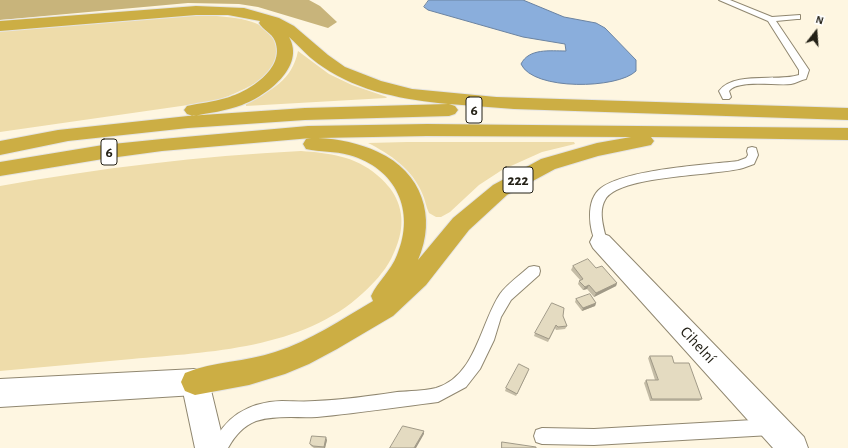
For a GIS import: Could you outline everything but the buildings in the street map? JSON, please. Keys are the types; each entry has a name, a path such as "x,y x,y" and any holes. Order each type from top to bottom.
{"highway":[{"path":"0,26 113,16 200,10 222,10 259,15 281,24 288,28 328,63 352,76 383,87 423,96 484,101 644,108"},
{"path":"58,136 217,106 240,99 259,89 275,75 285,61 284,43 276,31 264,21 243,13"},
{"name":"6","path":"0,148 58,136 188,122 305,114 644,108 848,114"},
{"name":"6","path":"0,169 103,152 308,132 395,131 848,134"},
{"name":"222","path":"195,382 249,372 275,365 300,355 328,341 384,308 418,278 461,224 500,190 548,164 597,150 652,140 732,133"},
{"path":"218,140 340,147 355,150 375,158 392,170 401,179 414,202 417,227 414,241 402,270 388,292 353,325"}],"street":[{"name":"Cihelní","path":"601,242 793,448"},
{"name":"222","path":"0,393 195,382"},
{"path":"195,382 210,448"}],"lane":[{"path":"723,0 771,19 797,17"},
{"path":"726,97 724,91 728,86 742,82 790,81 803,77 804,70 771,19"},
{"path":"601,242 596,208 603,193 618,183 650,177 739,165 750,161 753,155 752,151"},
{"path":"219,448 227,432 240,421 254,414 280,409 315,409 351,406 438,395 461,382 474,364 487,340 495,315 506,296 534,271"},
{"path":"542,436 594,437 774,427"}],"shaded area":[{"path":"0,0 309,0 320,6 337,22 328,28 258,7 239,4 188,3 0,20"},
{"path":"195,15 222,16 242,19 259,25 266,29 273,38 276,44 277,60 265,76 256,83 216,101 0,132 0,31 151,17"},
{"path":"298,51 329,74 352,85 387,97 246,106 246,104 272,89 286,77 291,70"},
{"path":"574,142 575,144 542,152 502,170 479,185 450,212 441,217 436,217 429,213 418,184 400,163 368,143"},
{"path":"301,151 332,154 351,160 369,169 390,188 399,206 401,214 400,236 388,264 382,273 363,293 339,312 312,326 284,337 223,350 0,371 0,186 150,164 225,156"}],"water":[{"path":"429,0 523,0 564,17 596,23 605,28 636,60 636,71 626,77 595,84 558,83 542,79 529,73 521,64 529,55 535,53 547,51 566,51 565,44 523,37 428,10 424,7"}]}
